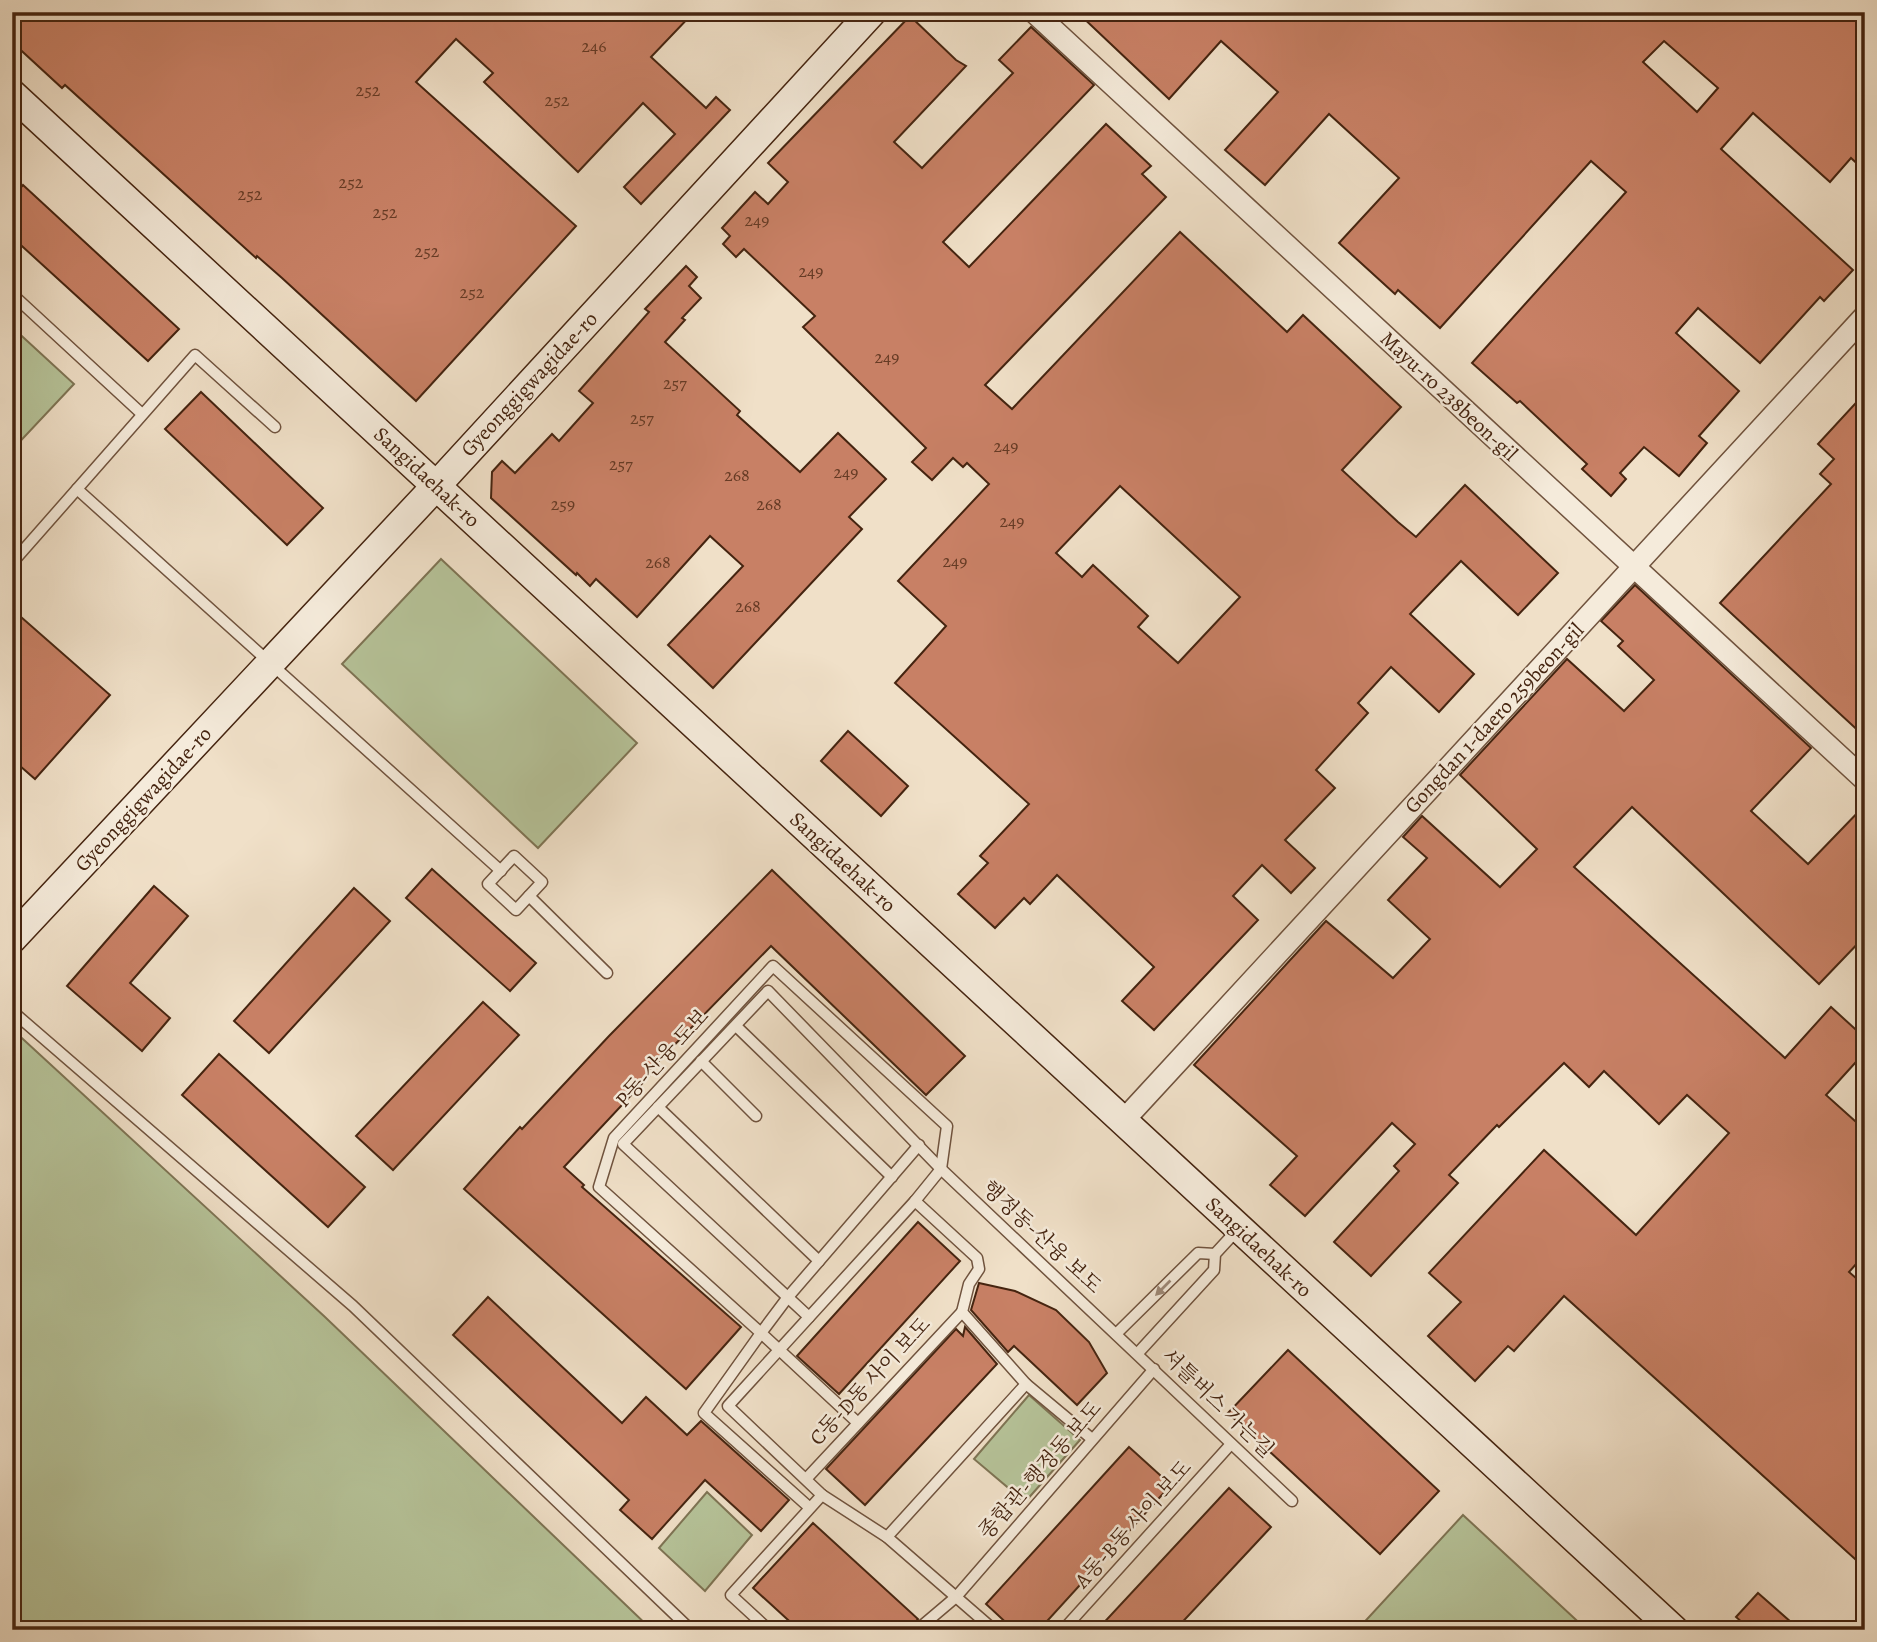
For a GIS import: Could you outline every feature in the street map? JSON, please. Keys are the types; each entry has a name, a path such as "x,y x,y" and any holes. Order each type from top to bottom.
{"street":[{"name":"Gyeonggigwagidae-ro","path":"12,939 436,486 872,12"},
{"name":"Mayu-ro 238beon-gil","path":"1034,12 1865,780"},
{"name":"Sangidaehak-ro","path":"12,94 1674,1630"},
{"name":"Gongdan 1-daero 259beon-gil","path":"1123,1121 1865,316"}],"lane":[{"path":"12,294 142,414"},
{"path":"12,562 195,355 275,427"},
{"path":"77,489 500,871"},
{"path":"514,856 542,882 516,910 488,884 500,871 514,856"},
{"path":"528,896 607,973"},
{"name":"P동-산융 도보","path":"761,1333 599,1187 614,1138 773,966 947,1126 941,1169"},
{"name":"행정동-산융 보도","path":"736,1026 768,991 941,1169 1116,1334"},
{"path":"12,1011 353,1306 691,1630"},
{"path":"810,1317 623,1144 736,1026 892,1177"},
{"path":"701,1062 757,1116"},
{"path":"658,1107 819,1261"},
{"path":"810,1508 704,1413 788,1297 919,1145"},
{"path":"941,1169 728,1406 822,1495 887,1536 994,1630"},
{"path":"915,1201 977,1258 979,1269 969,1284 962,1312 1026,1384 1092,1439"},
{"path":"1138,1353 1214,1270 1215,1254 1239,1228"},
{"path":"1116,1334 1198,1254 1215,1254"},
{"name":"C동-D동 사이 보도","path":"807,1478 962,1312"},
{"path":"761,1333 858,1423"},
{"name":"셔틀버스 가는길","path":"1116,1334 1292,1501"},
{"name":"종합관-행정동 보도","path":"917,1630 956,1597 1154,1369"},
{"path":"887,1536 1026,1384"},
{"name":"A동-B동 사이 보도","path":"1063,1630 1231,1444"},
{"path":"769,1630 731,1595 822,1495"}],"green space":[{"path":"12,327 74,384 12,450"},
{"path":"441,559 637,743 538,848 342,664"},
{"path":"12,1029 325,1317 652,1630 12,1630"},
{"path":"1029,1395 1080,1440 1025,1502 974,1459"},
{"path":"707,1492 752,1535 705,1591 659,1548"},
{"path":"1463,1515 1587,1630 1357,1630"}],"building":[{"path":"12,12 694,12 651,57 706,108 716,97 730,110 641,204 624,187 675,134 643,103 578,172 484,82 493,73 456,39 416,82 576,226 416,401 65,85 62,88 12,42"},
{"path":"1077,12 1167,12 1175,20 1181,12 1865,12 1865,171 1851,158 1830,182 1753,113 1721,149 1853,270 1824,301 1820,297 1760,363 1698,308 1676,333 1739,391 1699,436 1707,443 1679,476 1644,447 1620,473 1626,479 1611,496 1582,469 1587,464 1520,401 1517,403 1472,363 1626,192 1591,161 1440,328 1398,290 1395,294 1339,243 1399,178 1329,114 1265,185 1225,150 1278,92 1221,41 1169,99","holes":["1664,41 1718,88 1697,112 1643,62"]},
{"path":"910,16 956,60 966,66 894,142 922,168 1013,73 999,60 1031,27 1094,85 943,242 969,267 1106,124 1151,166 1142,174 1166,197 985,385 1012,409 1180,232 1287,332 1303,315 1401,407 1342,470 1398,522 1416,537 1465,485 1558,573 1518,615 1461,561 1410,614 1474,674 1439,712 1391,667 1358,703 1368,713 1316,770 1335,788 1285,840 1315,868 1291,893 1262,865 1233,896 1258,920 1154,1030 1122,1001 1154,967 1057,875 1030,904 1024,898 995,928 958,894 988,863 980,856 1029,804 895,683 946,626 898,581 989,484 967,463 963,467 953,458 932,480 912,462 926,448 803,327 815,316 744,249 736,257 723,244 730,236 722,228 755,192 768,204 788,182 768,163","holes":["1120,486 1240,597 1178,663 1138,627 1148,616 1093,565 1082,577 1056,553"]},
{"path":"23,185 179,329 148,361 12,237 12,197"},
{"path":"686,266 697,277 689,286 701,298 665,342 740,411 737,415 800,472 838,433 886,479 849,517 862,529 713,688 668,645 743,566 710,536 637,617 596,579 590,586 577,573 576,575 491,498 492,472 502,461 515,473 552,434 559,441 593,403 579,391 649,312 645,309"},
{"path":"201,392 323,508 287,545 165,429"},
{"path":"1865,393 1865,737 1720,603 1831,484 1820,474 1834,459 1818,444"},
{"path":"1635,585 1811,748 1751,811 1808,864 1865,805 1865,936 1819,984 1632,807 1574,867 1785,1058 1831,1007 1865,1038 1865,1052 1826,1095 1865,1130 1865,1254 1849,1272 1865,1286 1865,1568 1564,1296 1514,1351 1508,1346 1475,1381 1428,1336 1461,1302 1429,1273 1544,1150 1636,1235 1729,1133 1687,1095 1659,1124 1604,1071 1589,1087 1564,1063 1499,1127 1497,1125 1449,1175 1458,1183 1371,1276 1334,1242 1399,1171 1394,1166 1415,1144 1392,1123 1305,1216 1270,1185 1297,1156 1194,1065 1326,921 1393,978 1430,939 1388,900 1427,858 1403,837 1422,816 1500,887 1537,849 1460,775 1567,659 1624,711 1654,680 1618,646 1623,641 1601,621"},
{"path":"21,617 110,695 35,779 12,759 12,626"},
{"path":"848,731 908,786 881,816 821,761"},
{"path":"432,869 536,963 510,991 406,898"},
{"path":"772,870 965,1056 926,1095 771,946 648,1072 651,1074 564,1167 584,1185 582,1187 741,1327 686,1389 464,1189 520,1127 522,1129"},
{"path":"154,886 188,916 130,983 170,1018 142,1051 67,986"},
{"path":"354,888 390,921 269,1053 234,1021"},
{"path":"483,1002 519,1035 393,1170 356,1136"},
{"path":"219,1054 365,1187 328,1227 182,1095"},
{"path":"918,1222 960,1261 839,1394 797,1356"},
{"path":"979,1283 1015,1291 1056,1310 1089,1342 1107,1373 1077,1405 1014,1346 1008,1352 971,1310"},
{"path":"488,1297 622,1423 646,1397 687,1435 701,1421 789,1500 761,1531 705,1480 652,1539 620,1510 629,1500 453,1335"},
{"path":"965,1327 997,1364 865,1505 826,1469 956,1329 963,1336"},
{"path":"1288,1350 1439,1491 1380,1554 1228,1413"},
{"path":"1129,1447 1171,1485 1039,1630 1014,1630 986,1604"},
{"path":"1229,1488 1271,1527 1175,1630 1097,1630"},
{"path":"813,1523 918,1619 909,1630 799,1630 753,1588"},
{"path":"1758,1593 1800,1630 1751,1630 1736,1617"}]}
